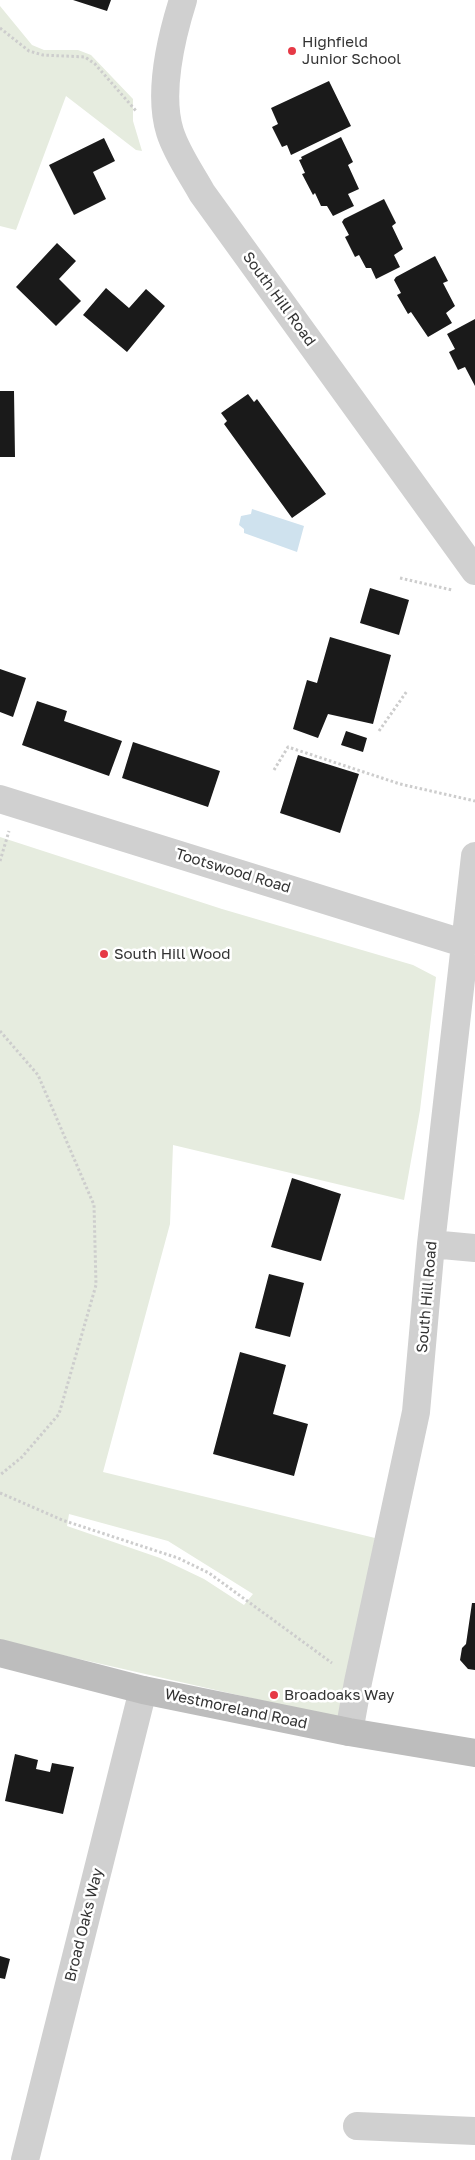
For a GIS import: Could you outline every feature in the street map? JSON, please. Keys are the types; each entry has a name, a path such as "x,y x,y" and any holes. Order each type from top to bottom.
{"main road":[{"name":"Westmoreland Road","path":"0,1653 144,1690 349,1732 475,1753"}],"street":[{"name":"South Hill Road","path":"183,0 170,55 165,107 170,132 180,154 202,193 475,571"},
{"name":"Tootswood Road","path":"0,800 466,944"},
{"name":"South Hill Road","path":"349,1732 416,1412 431,1244 475,856"},
{"path":"431,1244 475,1248"},
{"name":"Broad Oaks Way","path":"25,2160 144,1690"},
{"path":"357,2126 475,2131"}],"path":[{"path":"0,28 29,51 43,55 85,57 95,64 139,114"},
{"path":"400,578 456,591"},
{"path":"379,731 407,691"},
{"path":"274,770 288,747 400,784 475,801"},
{"path":"0,1031 38,1075 94,1205 96,1285 59,1414 22,1457 0,1475"},
{"path":"0,1493 62,1520 178,1558 209,1572 358,1682"}],"shaded area":[{"path":"0,6 32,45 44,50 78,50 91,55 133,99 133,121 142,151 136,150 66,96 16,230 0,226"},
{"name":"South Hill Wood","path":"0,837 222,909 413,965 436,977 420,1110 404,1200 173,1145 170,1224 103,1472 375,1538 339,1718 0,1641","holes":["69,1514 168,1541 253,1594 244,1605 204,1579 160,1558 67,1526"]}],"water":[{"path":"252,509 304,526 297,552 244,533 244,529 239,525 241,516 251,514"}],"building":[{"path":"73,0 111,0 107,11"},
{"path":"329,81 351,126 291,155 287,145 282,147 272,127 278,124 271,108"},
{"path":"341,137 353,162 348,165 359,189 348,194 354,206 333,216 327,206 321,206 315,193 313,195 302,174 305,173 299,160 302,159 301,157"},
{"path":"104,138 115,161 93,172 106,199 74,215 49,165"},
{"path":"384,199 396,223 392,226 403,249 394,255 400,267 376,279 371,268 366,268 359,255 355,257 345,237 349,235 342,222 344,219"},
{"path":"57,243 76,261 59,279 81,301 56,326 16,287"},
{"path":"435,256 448,281 443,283 455,306 446,313 452,323 428,337 411,312 408,314 397,295 401,293 394,280 396,277"},
{"path":"106,288 129,308 146,289 165,306 127,352 83,315"},
{"path":"475,319 475,386 465,367 458,370 449,352 455,349 447,334"},
{"path":"0,391 14,391 15,457 0,457"},
{"path":"248,394 254,402 257,399 326,494 292,518 224,424 227,421 221,413"},
{"path":"370,588 409,600 399,635 360,623"},
{"path":"330,637 391,655 373,724 328,714 318,738 293,729 307,680 317,683"},
{"path":"0,669 26,678 13,717 0,712"},
{"path":"37,701 67,711 64,721 122,741 109,776 22,745"},
{"path":"346,731 367,738 363,752 341,745"},
{"path":"133,742 220,771 208,807 122,778"},
{"path":"298,755 359,774 340,833 280,813"},
{"path":"292,1178 341,1194 321,1261 271,1247"},
{"path":"269,1274 304,1283 290,1337 255,1328"},
{"path":"240,1352 286,1365 273,1414 308,1424 294,1476 213,1454"},
{"path":"472,1603 475,1603 475,1670 468,1669 460,1660 462,1648 466,1644"},
{"path":"15,1754 38,1760 36,1769 50,1772 52,1763 74,1767 63,1814 5,1801"},
{"path":"0,1956 10,1959 5,1979 0,1978"}],"place":[{"name":"Highfield Junior School","path":"292,51"},
{"name":"South Hill Wood","path":"104,954"},
{"name":"Broadoaks Way","path":"274,1695"}]}
